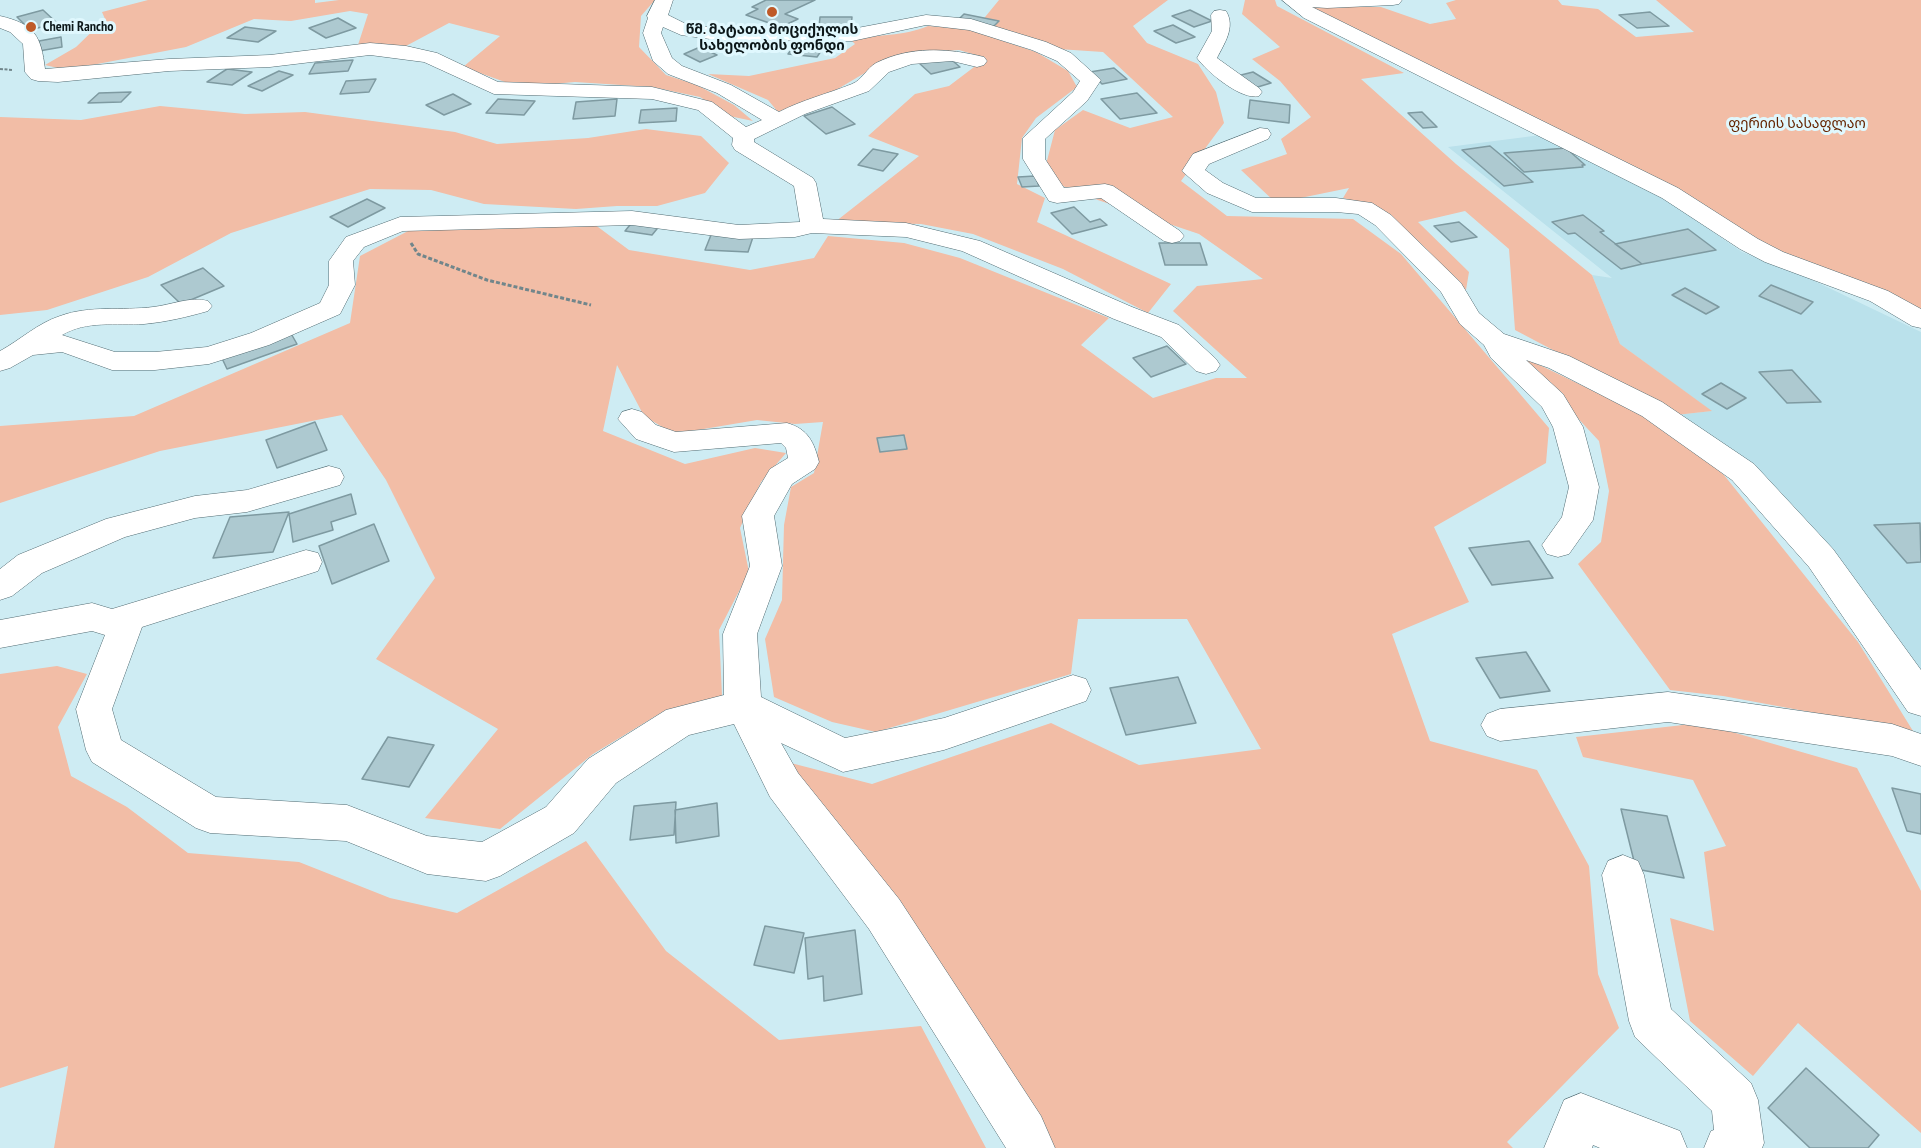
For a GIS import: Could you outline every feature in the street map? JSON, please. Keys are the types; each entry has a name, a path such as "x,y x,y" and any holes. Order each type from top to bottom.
{"street":[{"path":"1291,0 1310,14 1670,193 1749,244 1774,257 1879,296 1921,320"},
{"path":"1297,0 1327,3 1393,0"},
{"path":"778,120 724,89 675,70 663,61 652,33 660,8 681,29 717,34 852,35 926,20 971,25 1039,46 1064,57 1091,80 1086,90 1047,123 1034,138 1034,159 1057,196 1105,191 1172,236"},
{"path":"1219,8 1221,31 1207,58 1211,64 1252,92"},
{"path":"0,21 17,28 32,43 35,72 38,75 58,76 169,64 270,61 370,49 406,52 430,57 494,88 652,93 705,106 744,136"},
{"path":"744,136 798,110 862,87 882,68 909,59 943,55 976,61"},
{"path":"1260,134 1201,159 1193,171 1215,188 1252,206 1336,205 1364,208 1383,220 1452,288 1469,318 1495,340 1502,352 1553,401 1568,427 1584,487 1577,520 1558,545"},
{"path":"744,136 743,146 805,183 812,226"},
{"path":"27,347 64,343 112,361 155,361 209,355 260,339 330,308 342,285 340,261 355,242 400,224 632,218 739,232 795,230 812,226 906,230 971,246 1123,313 1170,331 1206,365"},
{"path":"0,362 27,347 49,330 68,321 91,316 156,314 199,306"},
{"path":"1495,340 1558,362 1652,410 1743,472 1821,558 1921,701"},
{"path":"632,419 646,432 674,442 787,433 800,444 804,462 781,477 758,516 766,566 740,633 743,706 784,785 884,914 1018,1123 1031,1148"},
{"path":"0,587 30,564 117,526 195,507 247,501 329,477"},
{"path":"111,622 306,562"},
{"path":"1,635 92,617 125,627 94,709 105,750 210,814 347,823 427,855 486,862 560,820 602,771 679,721 743,706 843,755 944,734 1073,690"},
{"path":"1500,725 1668,707 1892,740 1921,750"},
{"path":"1623,875 1651,1021 1734,1100 1740,1143 1728,1148"},
{"path":"1568,1148 1581,1117 1663,1148"}],"path":[{"path":"400,224 418,254 487,280 591,305"}],"shaded area":[{"path":"1541,135 1658,194 1742,252 1804,276 1921,332 1921,676 1676,415 1711,411 1620,344 1592,275 1612,278 1448,147"}],"green space":[{"path":"148,0 315,0 315,3 339,0 655,0 641,16 639,47 666,75 697,85 734,105 753,121 729,116 700,97 652,87 575,82 519,87 463,67 500,36 449,23 406,46 358,45 368,14 350,11 291,21 254,19 186,47 66,70 45,65 76,47 105,19 102,12"},
{"path":"999,0 1168,0 1133,26 1147,43 1198,64 1216,92 1224,123 1181,181 1227,216 1353,219 1401,254 1549,428 1546,463 1434,527 1469,602 1392,634 1430,741 1537,770 1589,866 1598,974 1619,1028 1507,1142 1513,1148 1041,1148 787,762 872,784 1051,723 1139,765 1261,749 1187,619 1078,619 1071,674 876,732 832,722 774,697 765,639 782,600 784,525 791,487 814,473 823,422 795,424 757,420 674,434 644,416 617,365 603,431 685,464 755,448 786,453 761,482 740,528 749,572 719,630 722,696 664,711 593,754 500,829 425,818 498,729 376,659 435,578 386,480 342,415 160,451 0,503 0,426 134,416 350,323 360,256 410,230 594,224 629,250 750,270 814,258 828,236 904,243 960,258 1109,318 1081,345 1153,398 1216,378 1247,378 1173,311 1197,286 1263,279 1199,234 1077,193 1043,176 1055,130 1083,110 1130,128 1173,117 1103,52 1058,49 981,22"},
{"path":"1245,0 1275,0 1277,6 1404,73 1361,79 1456,164 1592,275 1620,344 1712,411 1676,415 1515,330 1509,249 1465,211 1418,222 1469,272 1466,290 1375,207 1343,198 1349,188 1276,203 1241,170 1287,154 1281,139 1311,117 1280,81 1252,59 1280,47 1242,14"},
{"name":"ფერიის სასაფლაო","path":"1456,0 1558,0 1562,5 1598,9 1636,37 1694,32 1656,0 1921,0 1921,318 1777,256 1302,6 1381,7 1430,24 1456,19 1446,3"},
{"path":"928,26 968,29 1036,52 1068,71 1077,87 1036,118 1022,138 1017,184 1045,198 1037,222 1171,284 1148,313 1063,269 973,234 921,224 835,222 919,156 868,136 915,94 949,86 986,58 959,50 919,53 880,64 836,90 778,112 768,100 708,74 749,76 835,58 855,44 850,39 900,33"},
{"path":"160,106 245,114 305,112 455,132 497,144 588,138 646,129 701,136 729,163 705,193 657,206 576,209 484,204 431,190 370,189 231,233 148,277 47,310 0,315 0,117 81,120"},
{"path":"1519,355 1672,429 1724,475 1858,642 1913,731 1723,696 1670,690 1578,564 1601,542 1609,491 1599,441"},
{"path":"57,666 87,674 58,727 71,776 127,807 188,853 299,862 390,898 457,913 586,841 666,951 779,1040 921,1026 986,1148 54,1148 68,1066 0,1088 0,674"},
{"path":"1701,723 1857,768 1921,891 1921,1133 1798,1023 1753,1076 1690,1021 1670,918 1714,931 1704,852 1726,846 1693,780 1583,757 1576,737"}],"building":[{"name":"წმ. მატათა მოციქულის სახელობის ფონდი","path":"766,0 815,0 785,14 798,19 781,27 746,15 758,9 752,7"},
{"path":"43,10 57,23 30,30 17,17"},
{"path":"1190,10 1212,21 1194,27 1172,16"},
{"path":"1650,12 1669,26 1637,28 1619,15"},
{"path":"964,14 999,21 993,27 957,21"},
{"path":"820,17 852,17 851,27 819,28"},
{"path":"338,18 356,28 326,38 309,28"},
{"path":"1173,25 1195,37 1176,43 1154,31"},
{"path":"245,27 276,31 258,42 227,38"},
{"path":"61,37 62,47 39,51 39,41"},
{"path":"797,42 825,45 817,57 788,54"},
{"path":"700,47 717,55 700,62 684,54"},
{"path":"948,57 960,67 931,74 919,63"},
{"path":"353,60 348,71 309,74 315,63"},
{"path":"1114,68 1127,79 1102,84 1090,72"},
{"path":"227,69 252,72 232,85 207,82"},
{"path":"279,71 293,75 262,91 248,86"},
{"path":"1253,72 1271,83 1251,89 1233,77"},
{"path":"376,79 369,92 340,94 346,81"},
{"path":"131,92 121,102 88,103 99,93"},
{"path":"1137,93 1157,113 1120,119 1101,99"},
{"path":"453,94 471,104 444,115 426,105"},
{"path":"498,99 535,101 524,115 486,113"},
{"path":"617,99 615,116 573,119 576,102"},
{"path":"1250,100 1290,105 1289,123 1248,118"},
{"path":"832,107 855,124 826,134 804,116"},
{"path":"677,108 676,121 639,123 641,110"},
{"path":"1422,112 1437,127 1423,128 1408,113"},
{"path":"1490,146 1533,182 1504,186 1462,150"},
{"path":"1566,148 1585,165 1582,165 1583,167 1524,172 1504,153"},
{"path":"873,149 898,154 883,171 858,165"},
{"path":"1035,176 1039,186 1022,187 1018,177"},
{"path":"367,199 385,208 348,227 330,217"},
{"path":"1074,207 1090,222 1100,219 1107,225 1072,234 1051,213"},
{"path":"1583,215 1604,231 1600,232 1642,264 1621,269 1575,233 1568,234 1552,222"},
{"path":"634,220 661,224 652,235 625,231"},
{"path":"1459,222 1477,237 1451,242 1434,226"},
{"path":"1688,229 1716,250 1642,264 1615,244"},
{"path":"711,235 753,237 748,252 705,250"},
{"path":"1159,243 1200,243 1207,265 1165,265"},
{"path":"203,268 224,286 181,304 161,285"},
{"path":"1771,285 1813,302 1801,314 1759,296"},
{"path":"1685,288 1719,307 1706,314 1672,295"},
{"path":"289,330 297,344 227,369 220,354"},
{"path":"1167,346 1186,364 1151,377 1133,358"},
{"path":"1792,370 1821,402 1787,403 1759,372"},
{"path":"1721,383 1746,398 1727,409 1702,394"},
{"path":"315,422 327,450 277,468 266,440"},
{"path":"904,435 907,449 880,452 877,438"},
{"path":"351,494 356,514 331,522 333,530 293,542 289,514"},
{"path":"289,512 273,552 213,558 230,517"},
{"path":"1920,523 1921,562 1907,563 1874,525"},
{"path":"374,524 389,561 332,584 319,546"},
{"path":"1529,541 1553,578 1492,585 1469,548"},
{"path":"1526,652 1550,691 1500,698 1476,658"},
{"path":"1178,677 1196,723 1126,735 1110,688"},
{"path":"388,737 434,745 409,787 362,779"},
{"path":"1892,788 1921,794 1921,834 1907,831"},
{"path":"676,802 674,835 630,840 634,806"},
{"path":"717,803 719,836 676,843 675,810"},
{"path":"1621,809 1667,816 1684,878 1636,869"},
{"path":"765,926 804,933 794,973 754,965"},
{"path":"855,930 862,994 824,1001 823,976 808,979 805,938"},
{"path":"1806,1068 1879,1135 1868,1148 1810,1148 1768,1108"}],"place":[{"name":"წმ. მატათა მოციქულის სახელობის ფონდი","path":"772,12"},
{"name":"Chemi Rancho","path":"31,27"}]}
